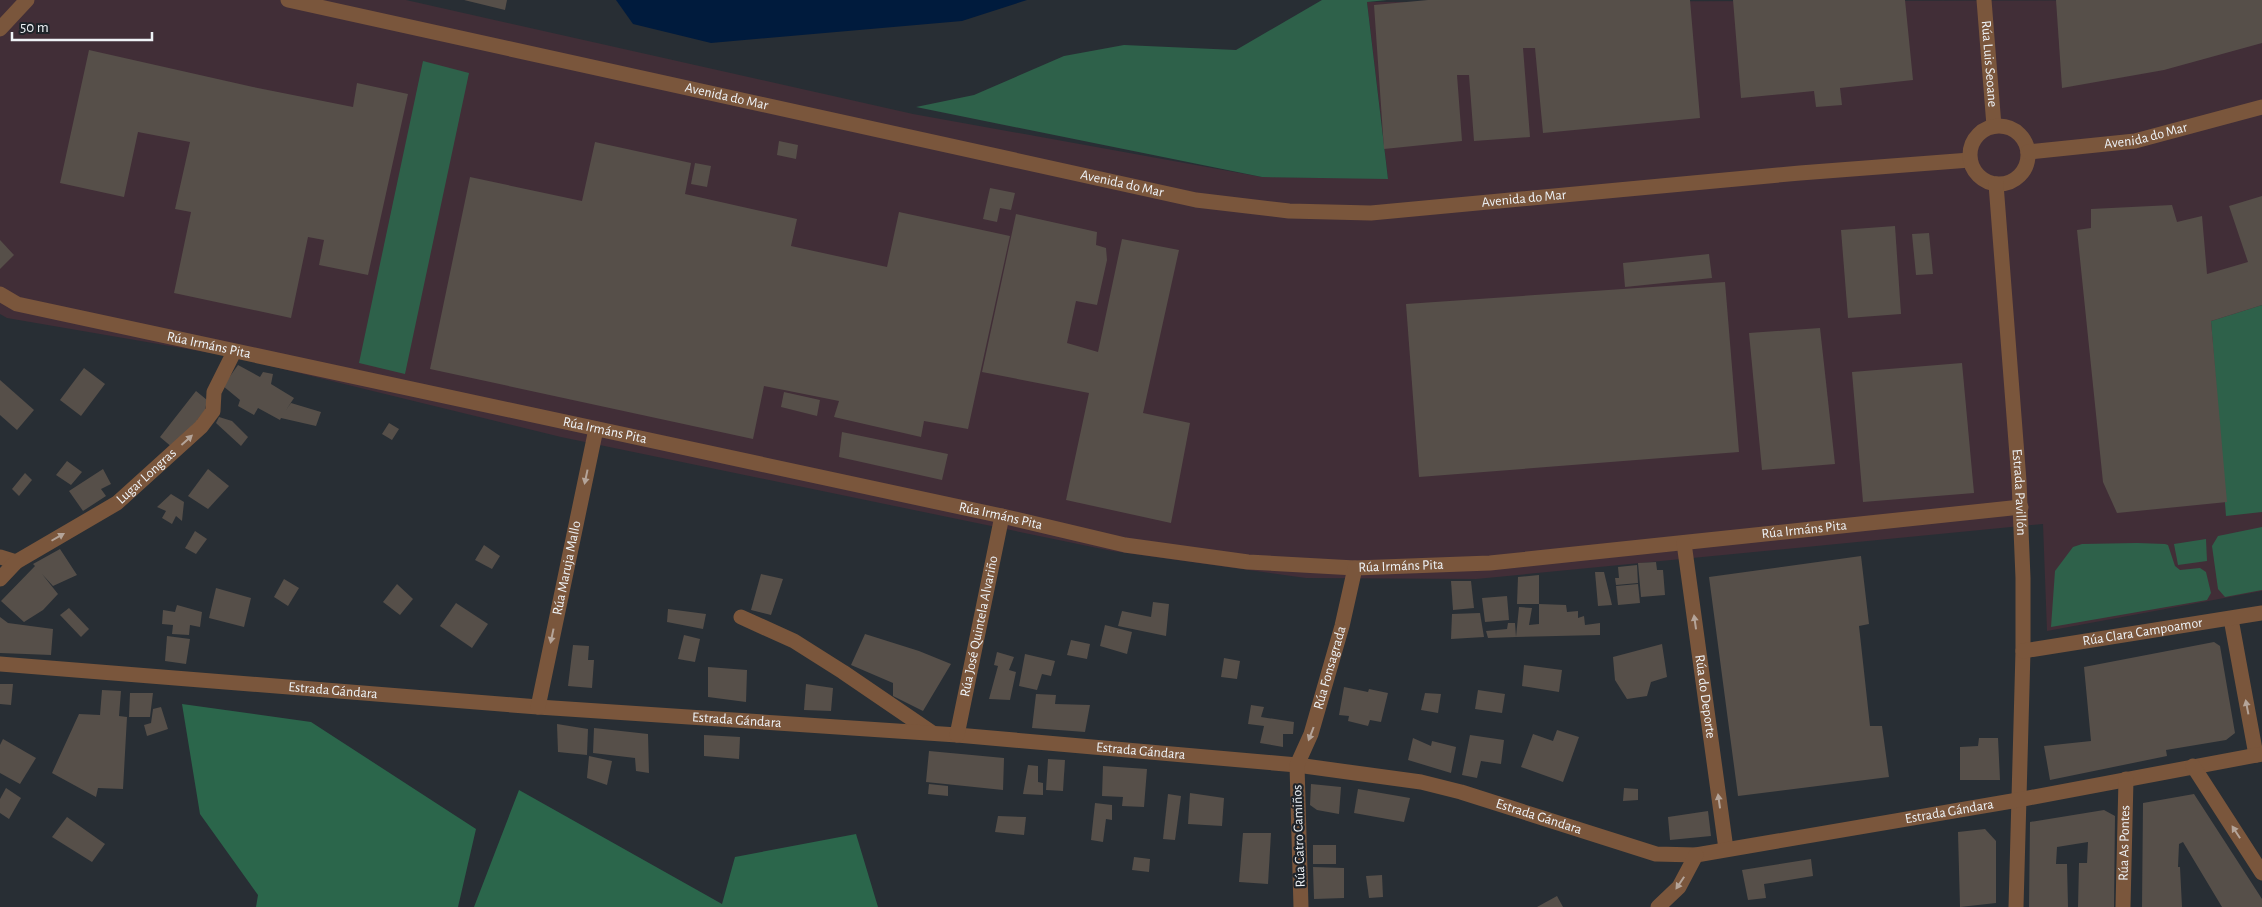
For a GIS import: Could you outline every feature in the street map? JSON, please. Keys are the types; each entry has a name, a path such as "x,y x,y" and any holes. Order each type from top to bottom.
{"street":[{"path":"0,30 27,0"},
{"name":"Avenida do Mar","path":"288,0 1196,200 1289,211 1371,213 1782,174 1970,160"},
{"name":"Rúa Luis Seoane","path":"1984,0 1994,126"},
{"name":"Avenida do Mar","path":"2028,152 2135,141 2262,107"},
{"path":"1994,126 2008,127 2018,133 2025,143 2028,152 2027,162 2016,178 1996,184 1980,177 1974,170 1970,160 1972,143 1976,137 1981,132 1994,126"},
{"name":"Estrada Pavillón","path":"1996,184 2021,507 2023,651 2016,907"},
{"name":"Rúa Irmáns Pita","path":"0,294 18,304 1002,516 1125,545 1248,562 1354,568 1490,563 2021,507"},
{"name":"Lugar Longras","path":"0,579 16,562 117,503 201,427 213,411 214,392 234,352"},
{"name":"Rúa Maruja Mallo","path":"538,707 596,429"},
{"name":"Rúa José Quintela Alvariño","path":"957,735 1002,516"},
{"name":"Rúa do Deporte","path":"1684,543 1726,849"},
{"path":"0,557 16,562"},
{"name":"Rúa Fonsagrada","path":"1296,765 1312,734 1342,626 1354,568"},
{"name":"Rúa Clara Campoamor","path":"2023,651 2262,613"},
{"path":"741,617 794,642 843,672 932,733"},
{"path":"2231,619 2259,754"},
{"name":"Estrada Gándara","path":"0,664 538,707 932,733 1296,765 1421,782 1462,792 1656,854 1696,855 2018,800 2259,754"},
{"name":"Rúa Catro Camiños","path":"1296,765 1301,907"},
{"path":"2193,766 2262,873"},
{"name":"Rúa As Pontes","path":"2123,907 2126,779"},
{"path":"1658,907 1679,886 1696,855"}],"shaded area":[{"path":"0,0 406,0 913,114 1262,177 1388,178 1367,2 2262,0 2262,591 2047,631 2043,524 1476,579 1306,578 1112,551 561,437 234,357 7,318 0,314"}],"green space":[{"path":"1322,0 1387,0 1367,2 1388,179 1262,177 916,107 974,95 1064,56 1124,45 1236,50"},
{"path":"423,61 469,73 405,374 359,363"},
{"path":"2262,305 2262,512 2226,516 2211,321"},
{"path":"2262,527 2262,590 2225,597 2218,589 2212,546 2218,536"},
{"path":"2206,539 2207,561 2178,565 2174,544"},
{"path":"2137,543 2168,545 2175,566 2180,570 2200,568 2206,572 2211,593 2207,600 2051,627 2055,571 2073,547 2082,544"},
{"path":"182,704 311,722 476,829 458,907 256,907 258,895 200,814"},
{"path":"519,790 722,904 735,857 856,834 878,907 474,907"}],"water":[{"path":"616,0 1027,0 962,21 711,43 633,24"}],"building":[{"path":"464,0 507,0 505,10"},
{"path":"1428,0 1690,0 1700,118 1543,133 1535,48 1523,48 1530,137 1474,141 1469,75 1457,75 1462,141 1384,149 1374,5"},
{"path":"1733,0 1905,0 1913,80 1840,88 1842,105 1816,107 1814,91 1741,98"},
{"path":"2056,0 2262,0 2262,43 2164,70 2062,88"},
{"path":"89,50 253,87 353,107 357,83 408,94 368,275 319,265 324,240 308,237 291,318 174,293 191,212 175,209 190,142 138,132 124,197 60,183"},
{"path":"779,141 798,145 796,159 777,155"},
{"path":"595,142 691,163 685,194 797,219 791,246 887,267 899,212 1010,236 968,429 924,421 921,437 834,417 839,401 764,386 753,439 430,369 470,177 582,201"},
{"path":"695,163 711,166 707,187 691,184"},
{"path":"990,188 1015,193 1011,210 1000,208 997,222 983,219"},
{"path":"2262,196 2262,305 2211,321 2227,502 2117,513 2103,482 2077,230 2091,228 2091,209 2172,205 2177,222 2202,216 2207,274 2248,262 2229,206"},
{"path":"1016,214 1097,232 1096,245 1106,248 1107,260 1097,305 1076,301 1067,343 1098,352 1122,239 1179,250 1143,413 1190,423 1171,523 1066,500 1089,393 982,372"},
{"path":"1895,226 1901,314 1848,318 1841,230"},
{"path":"1929,233 1933,274 1916,275 1912,234"},
{"path":"0,240 14,255 0,269"},
{"path":"1709,254 1712,278 1625,287 1623,263"},
{"path":"1725,282 1739,452 1419,477 1406,304"},
{"path":"1820,328 1835,464 1762,470 1749,333"},
{"path":"1962,363 1974,493 1863,502 1852,372"},
{"path":"238,365 260,377 263,372 273,374 271,384 294,398 286,410 291,403 321,412 316,426 281,418 280,420 258,408 254,415 238,406 240,400 223,386"},
{"path":"84,368 105,384 81,416 60,400"},
{"path":"0,380 34,410 17,430 0,415"},
{"path":"196,391 207,400 205,410 197,420 200,424 173,448 160,437"},
{"path":"784,392 820,400 817,416 781,407"},
{"path":"219,417 232,421 248,437 241,446 216,423"},
{"path":"389,423 399,429 392,440 382,434"},
{"path":"842,432 948,454 942,480 839,457"},
{"path":"67,461 82,472 71,485 56,475"},
{"path":"103,469 111,484 101,489 106,496 83,511 69,491"},
{"path":"208,469 229,486 208,509 188,496"},
{"path":"25,473 32,480 19,496 12,489"},
{"path":"171,494 184,502 182,521 176,516 172,524 162,518 166,511 157,507"},
{"path":"195,531 207,539 196,554 185,548"},
{"path":"484,545 500,556 492,569 475,560"},
{"path":"60,549 77,575 53,586 42,574 58,594 43,610 24,622 1,601 35,566 33,564"},
{"path":"1861,556 1869,624 1859,626 1870,726 1882,726 1889,777 1738,796 1709,577"},
{"path":"1656,562 1657,570 1663,570 1665,595 1641,597 1638,563"},
{"path":"1637,565 1638,583 1616,585 1615,578 1619,578 1618,567"},
{"path":"1595,572 1604,572 1612,605 1598,606"},
{"path":"761,574 783,579 771,615 751,610"},
{"path":"1539,575 1539,604 1517,604 1518,577"},
{"path":"284,579 299,588 288,606 274,597"},
{"path":"1451,581 1471,581 1474,608 1453,610"},
{"path":"397,584 413,599 400,615 383,602"},
{"path":"1638,584 1640,603 1618,605 1616,586"},
{"path":"216,588 251,598 244,627 209,618"},
{"path":"1507,596 1509,620 1485,622 1482,598"},
{"path":"1153,602 1169,604 1166,636 1118,626 1122,611 1151,617"},
{"path":"456,603 488,624 472,648 440,626"},
{"path":"1539,604 1566,605 1567,612 1578,611 1578,618 1584,616 1585,625 1600,623 1600,635 1516,637 1519,607 1532,608 1529,625 1539,624"},
{"path":"177,605 202,612 200,627 190,625 189,635 172,634 173,625 162,624 163,610 175,612"},
{"path":"69,608 89,629 81,637 60,615"},
{"path":"668,609 706,614 703,629 667,622"},
{"path":"1480,613 1484,637 1451,639 1452,614"},
{"path":"0,617 8,623 53,629 51,655 0,653"},
{"path":"1508,623 1515,623 1516,637 1488,638 1486,631 1507,629"},
{"path":"1105,625 1132,632 1127,654 1100,646"},
{"path":"865,634 919,651 951,664 923,711 893,696 893,683 851,665"},
{"path":"684,635 700,639 695,662 678,659"},
{"path":"167,636 190,639 186,664 165,661"},
{"path":"1071,640 1090,644 1087,659 1067,655"},
{"path":"2214,642 2220,646 2235,733 2226,740 2166,750 2167,756 2050,780 2044,746 2091,741 2084,667"},
{"path":"1662,644 1667,677 1651,682 1647,696 1627,699 1615,680 1613,657"},
{"path":"573,645 589,646 588,660 594,660 592,688 568,686"},
{"path":"997,652 1014,657 1009,670 1016,672 1010,700 989,699 998,666 994,665"},
{"path":"1025,654 1055,661 1051,676 1042,674 1037,690 1019,686"},
{"path":"1224,658 1240,661 1237,679 1221,677"},
{"path":"1524,665 1562,670 1559,692 1522,686"},
{"path":"708,667 747,670 746,702 708,697"},
{"path":"0,684 13,684 11,705 0,704"},
{"path":"806,684 833,688 831,711 804,710"},
{"path":"1344,687 1368,692 1369,689 1388,693 1381,722 1370,720 1368,726 1348,721 1349,716 1339,715"},
{"path":"102,690 121,691 119,716 127,717 123,789 98,788 96,797 52,773 79,714 100,715"},
{"path":"1478,690 1505,694 1502,713 1475,709"},
{"path":"130,693 153,693 150,717 129,717"},
{"path":"1425,693 1441,694 1438,713 1421,710"},
{"path":"1036,694 1056,695 1055,704 1090,705 1085,732 1032,728"},
{"path":"1251,705 1264,707 1261,717 1294,722 1293,734 1283,734 1283,747 1260,743 1264,726 1248,724"},
{"path":"161,707 168,729 147,736 144,725 151,723 153,709"},
{"path":"557,724 588,729 587,755 558,752"},
{"path":"594,728 648,734 649,773 636,771 635,758 593,753"},
{"path":"1557,730 1579,737 1563,782 1521,767 1533,734 1553,741"},
{"path":"704,735 740,737 739,759 704,756"},
{"path":"1470,735 1504,740 1501,764 1481,761 1477,778 1462,775"},
{"path":"1413,738 1431,746 1432,741 1456,747 1451,773 1408,760"},
{"path":"1979,738 1998,738 2000,780 1960,780 1960,747 1978,746"},
{"path":"3,739 36,758 20,784 0,773 0,745"},
{"path":"929,751 1004,758 1003,790 926,782"},
{"path":"589,756 612,761 607,785 587,778"},
{"path":"1048,759 1065,760 1063,791 1046,790"},
{"path":"1028,765 1038,766 1038,782 1043,783 1043,795 1023,794"},
{"path":"1103,766 1147,769 1144,807 1122,806 1123,797 1102,796"},
{"path":"929,784 948,786 948,796 928,794"},
{"path":"1311,784 1341,787 1339,814 1317,810 1310,805"},
{"path":"6,788 21,798 9,819 0,813 0,799"},
{"path":"1624,788 1638,789 1638,800 1623,801"},
{"path":"1358,789 1410,798 1404,822 1354,813"},
{"path":"1190,793 1224,798 1222,826 1188,824"},
{"path":"1168,794 1181,796 1175,840 1163,839"},
{"path":"2194,794 2262,899 2262,907 2222,907 2183,842 2179,844 2178,867 2180,867 2182,907 2142,907 2143,803"},
{"path":"1095,803 1112,805 1112,820 1106,819 1103,842 1091,840"},
{"path":"2104,810 2115,816 2114,907 2078,907 2079,863 2087,863 2088,842 2057,847 2056,864 2067,864 2068,907 2029,907 2030,822"},
{"path":"1708,811 1711,836 1670,840 1668,817"},
{"path":"998,816 1026,817 1024,835 995,832"},
{"path":"67,817 105,844 92,862 52,837"},
{"path":"1985,829 1996,841 1996,903 1960,907 1958,832"},
{"path":"1243,833 1271,833 1268,884 1239,882"},
{"path":"1313,845 1336,845 1336,864 1313,864"},
{"path":"1134,857 1150,859 1149,872 1132,870"},
{"path":"1811,859 1813,876 1764,884 1766,898 1748,900 1742,870"},
{"path":"1313,867 1344,868 1344,898 1314,899"},
{"path":"1382,875 1383,897 1369,898 1366,876"},
{"path":"1557,896 1563,907 1537,907"}]}
